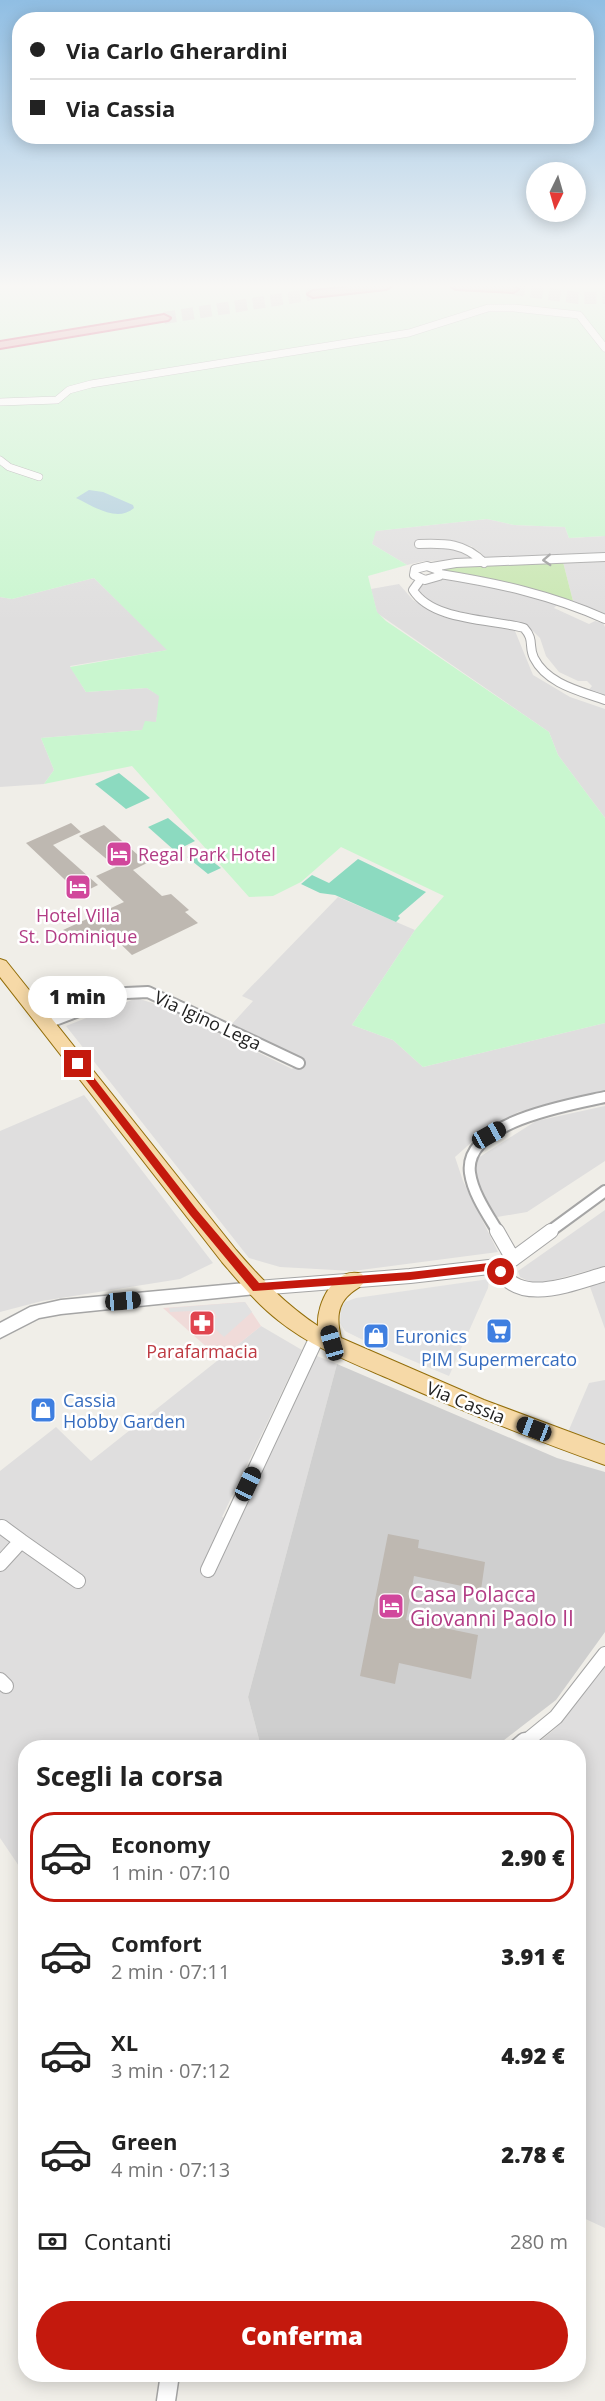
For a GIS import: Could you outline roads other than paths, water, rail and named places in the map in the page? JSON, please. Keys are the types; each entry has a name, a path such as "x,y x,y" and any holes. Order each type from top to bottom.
{"main road":[{"name":"Via Cassia","path":"0,965 194,1213 256,1288 286,1315 325,1339 443,1392 605,1455"},
{"path":"325,1339 334,1294 355,1280"}],"street":[{"path":"0,402 59,398"},
{"path":"0,460 9,467 39,477"},
{"path":"419,544 460,545 473,551 484,563"},
{"path":"440,574 434,579 421,579 414,576 413,571 418,567 605,557"},
{"path":"432,567 440,574 523,589 567,603 605,619"},
{"path":"421,579 413,590 422,603 440,610 524,628 531,636 532,655 546,673 567,686 605,700"},
{"name":"Via Igino Lega","path":"47,1023 126,993 148,992 299,1063"},
{"path":"513,1259 473,1184 469,1170 470,1159 477,1146 489,1135 520,1119 605,1097"},
{"path":"0,1331 36,1312 61,1306 498,1266 513,1259 605,1191"},
{"path":"498,1266 510,1284 533,1290 605,1274"},
{"path":"208,1570 325,1339"},
{"path":"2,1527 78,1581"},
{"path":"0,1564 21,1541"},
{"path":"528,1740 556,1718 605,1654"},
{"path":"166,2401 169,2382"}],"water":[{"path":"89,490 103,492 133,505 134,508 120,514 113,514 76,498"}],"place":[{"name":"Regal Park Hotel","path":"119,854"},
{"name":"Hotel Villa St. Dominique","path":"78,887"},
{"name":"Parafarmacia","path":"202,1323"},
{"name":"PIM Supermercato","path":"499,1331"},
{"name":"Euronics","path":"376,1336"},
{"name":"Cassia Hobby Garden","path":"43,1410"},
{"name":"Casa Polacca Giovanni Paolo II","path":"391,1606"}]}
